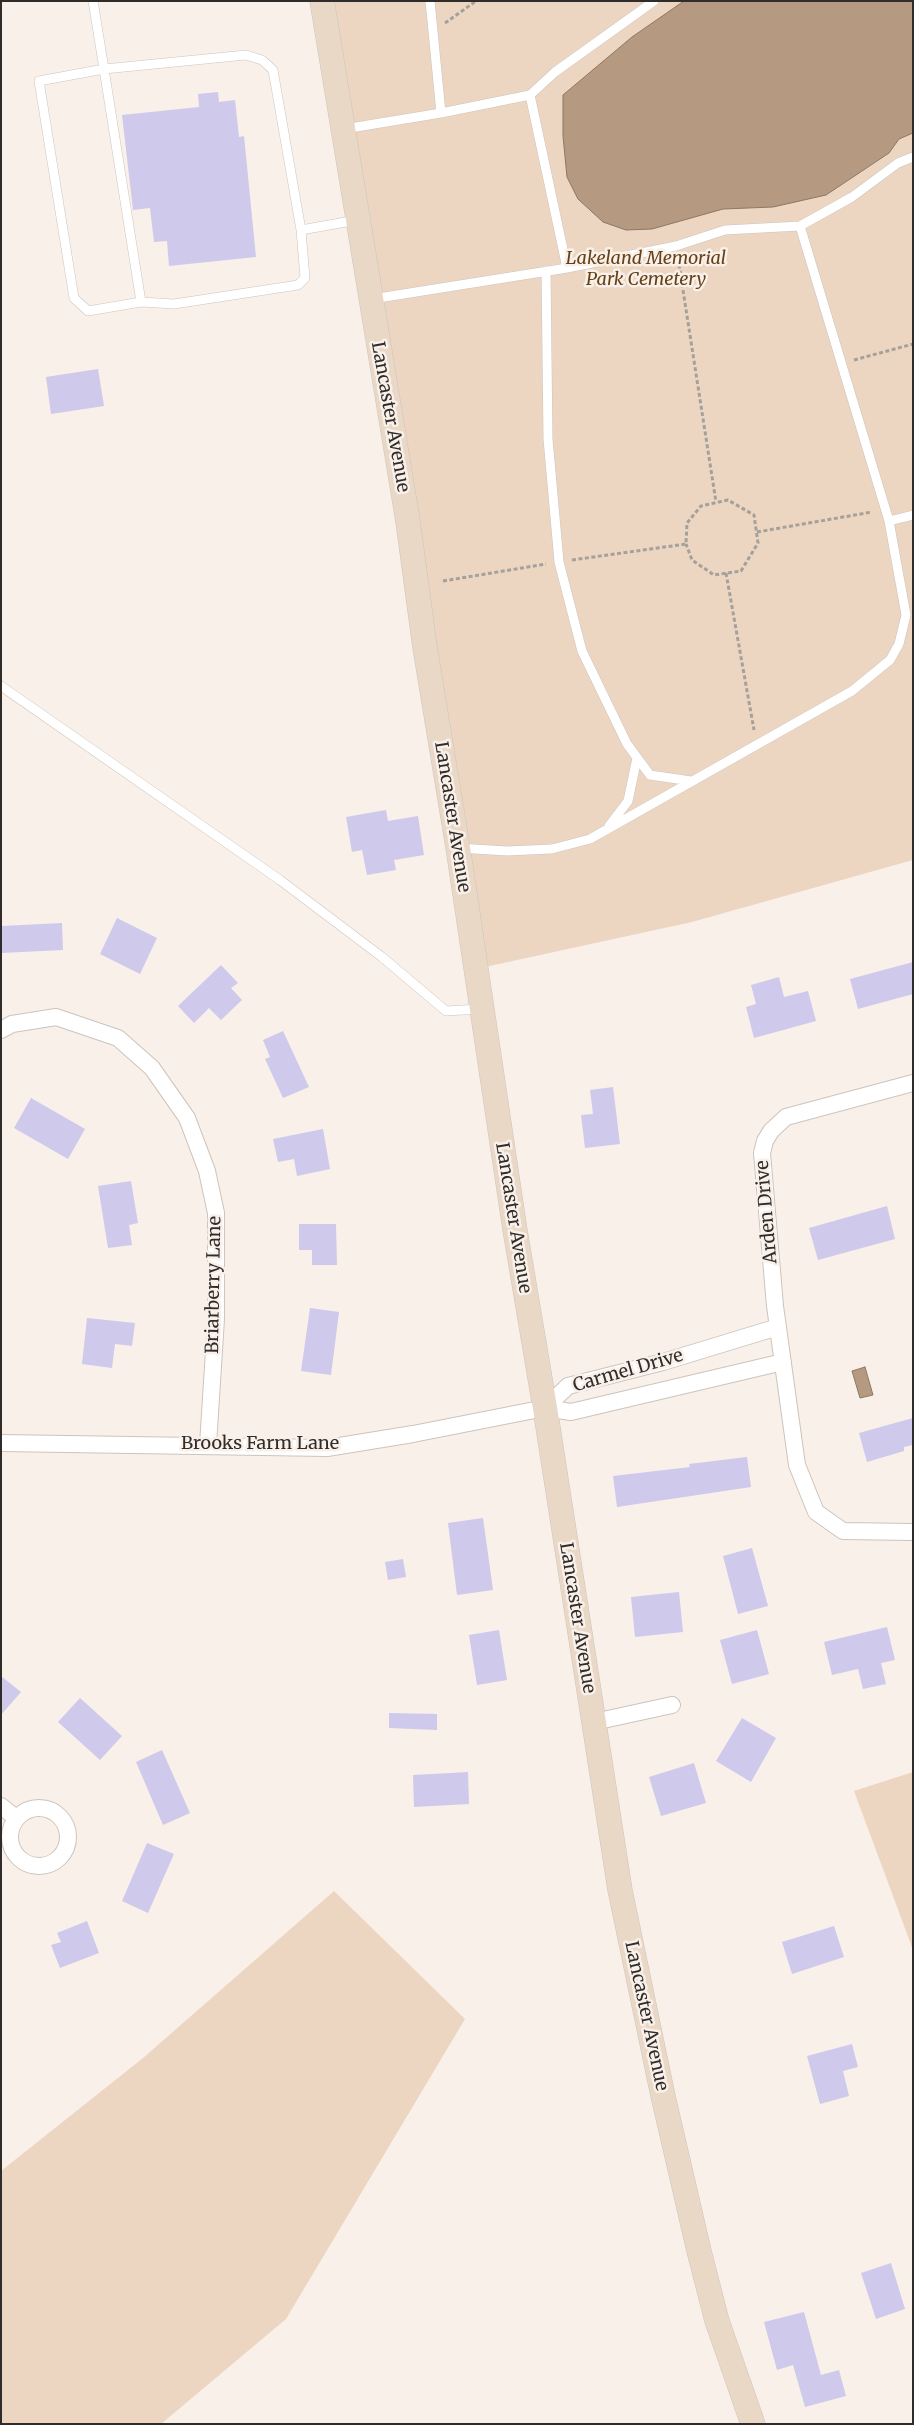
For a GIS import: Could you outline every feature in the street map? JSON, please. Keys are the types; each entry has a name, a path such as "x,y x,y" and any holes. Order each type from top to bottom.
{"main road":[{"name":"Lancaster Avenue","path":"322,1 408,522 428,667 458,848 481,1009 620,1890 663,2096 717,2321 752,2424"}],"street":[{"name":"Briarberry Lane","path":"1,1030 12,1024 56,1017 118,1038 152,1068 187,1118 207,1170 216,1212 216,1319 208,1445"},
{"name":"Arden Drive","path":"913,1084 786,1117 768,1136 762,1153 778,1327 798,1465 816,1512 843,1531 913,1532"},
{"name":"Carmel Drive","path":"545,1408 568,1386 663,1362 778,1327"},
{"name":"Carmel Drive","path":"545,1408 571,1412 783,1362"},
{"name":"Brooks Farm Lane","path":"1,1443 327,1448 412,1434 545,1408"},
{"path":"594,1722 672,1705"},
{"path":"1,1806 16,1818"}],"lane":[{"path":"93,1 141,302"},
{"path":"430,1 441,113"},
{"path":"343,129 441,113 530,95 556,72 654,1"},
{"path":"246,55 262,60 273,70 301,230 305,278 298,285 174,304 141,302 88,311 74,298 40,81 104,69 246,55"},
{"path":"530,95 568,268"},
{"path":"370,299 568,268 676,246 725,230 800,226 852,197 898,163 913,157"},
{"path":"301,230 358,220"},
{"path":"458,848 507,851 552,849 590,839 852,690 890,660 899,644 906,615 889,521 800,226"},
{"path":"546,271 548,439 560,562 582,652 628,744 650,775 691,781"},
{"path":"889,521 913,515"},
{"path":"1,686 280,880 382,957 446,1011 481,1009"},
{"path":"607,828 628,801 638,758"}],"path":[{"path":"433,32 476,1"},
{"path":"676,246 716,502"},
{"path":"842,364 913,344"},
{"path":"728,500 754,515 758,543 741,571 714,575 692,560 686,544 687,523 701,506 716,502 728,500"},
{"path":"757,532 885,509"},
{"path":"443,581 686,544"},
{"path":"726,573 756,744"}],"green space":[{"name":"Lakeland Memorial Park Cemetery","path":"333,1 913,1 913,860 692,922 485,967"},
{"path":"913,1772 913,1950 854,1791"},
{"path":"334,1891 465,2019 286,2319 161,2424 1,2424 1,2171 143,2058"}],"shaded area":[{"path":"684,1 913,1 913,133 899,139 889,153 826,195 773,207 723,209 652,229 626,230 603,222 578,199 567,177 563,136 563,95 632,37"},
{"path":"865,1367 873,1395 860,1398 852,1371"}],"building":[{"path":"218,92 219,102 235,100 239,137 244,136 256,257 169,266 167,241 154,242 150,208 133,210 122,115 199,107 198,94"},
{"path":"98,369 104,406 51,414 46,377"},
{"path":"386,810 388,821 418,816 424,855 394,860 396,870 367,875 362,850 352,852 346,817"},
{"path":"117,918 157,938 140,974 100,954"},
{"path":"62,923 63,950 1,953 1,926"},
{"path":"913,962 913,994 858,1009 850,979"},
{"path":"221,965 238,983 231,988 242,1000 221,1020 209,1008 194,1023 178,1006"},
{"path":"779,977 784,997 808,991 816,1021 754,1038 746,1007 756,1004 751,985"},
{"path":"283,1031 309,1087 283,1098 265,1059 270,1057 263,1040"},
{"path":"613,1087 620,1144 585,1148 581,1115 593,1114 590,1090"},
{"path":"31,1098 85,1129 68,1159 14,1128"},
{"path":"323,1129 330,1169 297,1176 294,1159 278,1162 273,1139"},
{"path":"131,1181 138,1223 129,1225 132,1245 108,1248 98,1186"},
{"path":"887,1206 895,1239 818,1260 809,1228"},
{"path":"299,1224 336,1224 337,1265 312,1265 312,1250 299,1250"},
{"path":"310,1308 339,1312 331,1375 301,1371"},
{"path":"87,1318 135,1323 132,1346 115,1344 112,1368 82,1364"},
{"path":"913,1418 913,1445 904,1447 904,1451 867,1462 859,1433"},
{"path":"747,1457 751,1487 617,1507 613,1476 690,1467 689,1464"},
{"path":"483,1518 493,1590 457,1595 448,1523"},
{"path":"752,1548 768,1606 738,1614 723,1556"},
{"path":"403,1559 406,1577 388,1580 385,1562"},
{"path":"679,1592 683,1632 635,1637 631,1597"},
{"path":"887,1627 895,1660 881,1663 886,1684 863,1689 858,1669 832,1675 824,1642"},
{"path":"499,1630 507,1680 477,1685 469,1635"},
{"path":"757,1630 769,1674 732,1684 720,1640"},
{"path":"1,1676 21,1692 1,1715"},
{"path":"80,1698 122,1736 100,1760 58,1722"},
{"path":"389,1713 437,1714 437,1730 389,1728"},
{"path":"742,1718 776,1738 751,1782 716,1761"},
{"path":"162,1750 190,1813 163,1825 136,1762"},
{"path":"694,1763 706,1803 661,1816 649,1777"},
{"path":"468,1772 469,1804 414,1807 413,1775"},
{"path":"147,1843 174,1854 148,1913 122,1901"},
{"path":"87,1921 99,1953 60,1968 51,1945 61,1942 57,1933"},
{"path":"834,1926 844,1957 792,1974 782,1942"},
{"path":"852,2044 858,2067 843,2071 849,2096 820,2104 807,2056"},
{"path":"891,2263 905,2309 876,2319 861,2273"},
{"path":"804,2312 821,2375 839,2370 846,2396 805,2407 793,2365 777,2370 764,2322"}]}
